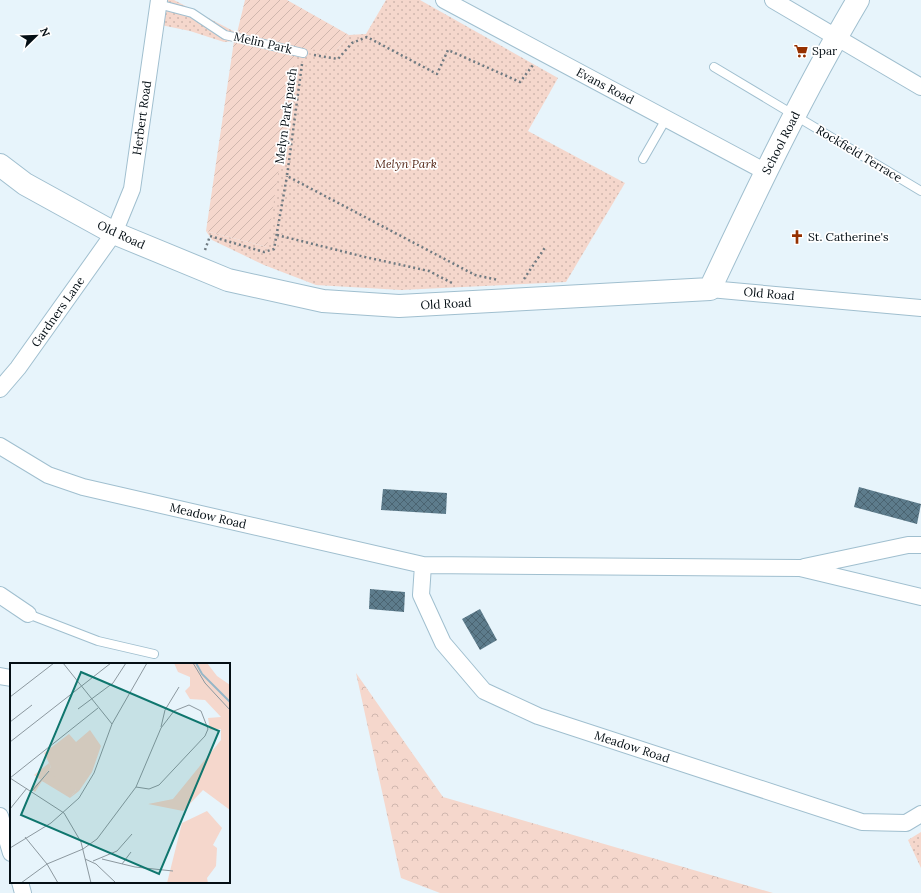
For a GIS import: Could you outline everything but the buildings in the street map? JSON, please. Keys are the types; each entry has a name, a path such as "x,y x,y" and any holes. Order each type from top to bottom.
{"street":[{"name":"Evans Road","path":"444,0 766,172"},
{"path":"773,0 921,87"},
{"name":"School Road","path":"710,289 795,115 836,36 858,0"},
{"name":"Herbert Road","path":"114,233 132,189 158,2"},
{"name":"Old Road","path":"0,165 25,184 114,233 228,280 323,301 399,306 710,289 921,308"},
{"name":"Gardners Lane","path":"0,389 18,368 114,233"},
{"name":"Meadow Road","path":"0,446 48,475 83,487 423,565 800,568 921,597"},
{"path":"800,568 908,545 921,546"},
{"name":"Meadow Road","path":"423,565 421,595 444,643 484,691 538,716 862,822 906,823 921,814"},
{"path":"0,595 28,614"},
{"path":"0,676 10,678"},
{"path":"0,816 10,850"},
{"path":"20,883 23,893"}],"lane":[{"name":"Melin Park","path":"158,2 192,13 225,35 303,52"},
{"name":"Rockfield Terrace","path":"714,68 795,115 921,192"},
{"path":"643,159 666,119"},
{"path":"28,614 98,641 154,654"}],"path":[{"name":"Melyn Park patch","path":"199,268 210,236 264,252 274,249 287,176 303,52 338,59 352,42 367,37 437,74 448,50 520,82 534,63"},
{"name":"Melyn Park patch","path":"287,176 474,275 506,281"},
{"path":"277,234 365,257 429,271 454,284"},
{"path":"521,284 546,246"}],"green space":[{"name":"Melyn Park","path":"166,0 174,0 237,33 335,52 349,35 366,34 386,0 420,0 558,78 528,131 625,183 566,282 401,290 316,285 264,265 212,240 206,231 267,247 234,41 224,42 190,31 161,25"},
{"path":"245,0 287,0 349,35 335,52 298,48 237,33"},
{"path":"234,41 296,55 267,247 206,231"},
{"path":"356,673 443,797 773,893 440,893 401,878"},
{"path":"921,832 921,868 908,840"}],"place":[{"name":"Spar","path":"801,51"},
{"name":"St. Catherine's","path":"797,237"}]}
